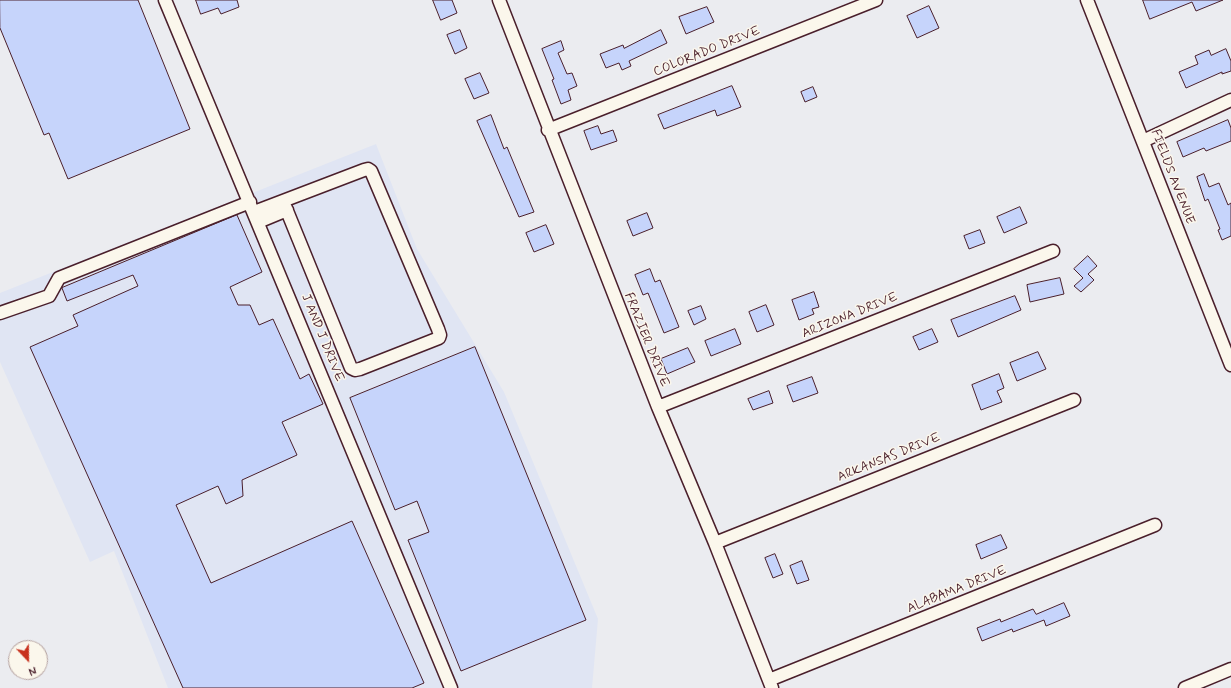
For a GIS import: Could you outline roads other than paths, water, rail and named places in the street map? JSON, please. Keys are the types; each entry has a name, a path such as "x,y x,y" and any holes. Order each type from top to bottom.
{"street":[{"name":"J AND J DRIVE","path":"165,0 222,142 254,212 451,688"},
{"name":"FRAZIER DRIVE","path":"499,0 548,130 658,407 715,543 770,684"},
{"name":"COLORADO DRIVE","path":"548,130 876,0"},
{"name":"FIELDS AVENUE","path":"1086,0 1231,365"},
{"path":"1143,141 1231,100"},
{"path":"0,312 49,296 59,278 254,212 285,206 368,169 371,171 438,329 440,335 439,338 360,369 354,370 351,368 285,206"},
{"name":"ARIZONA DRIVE","path":"658,407 1053,251"},
{"name":"ARKANSAS DRIVE","path":"715,543 1074,400"},
{"name":"ALABAMA DRIVE","path":"770,684 1155,525"},
{"path":"1185,688 1231,669"}]}
